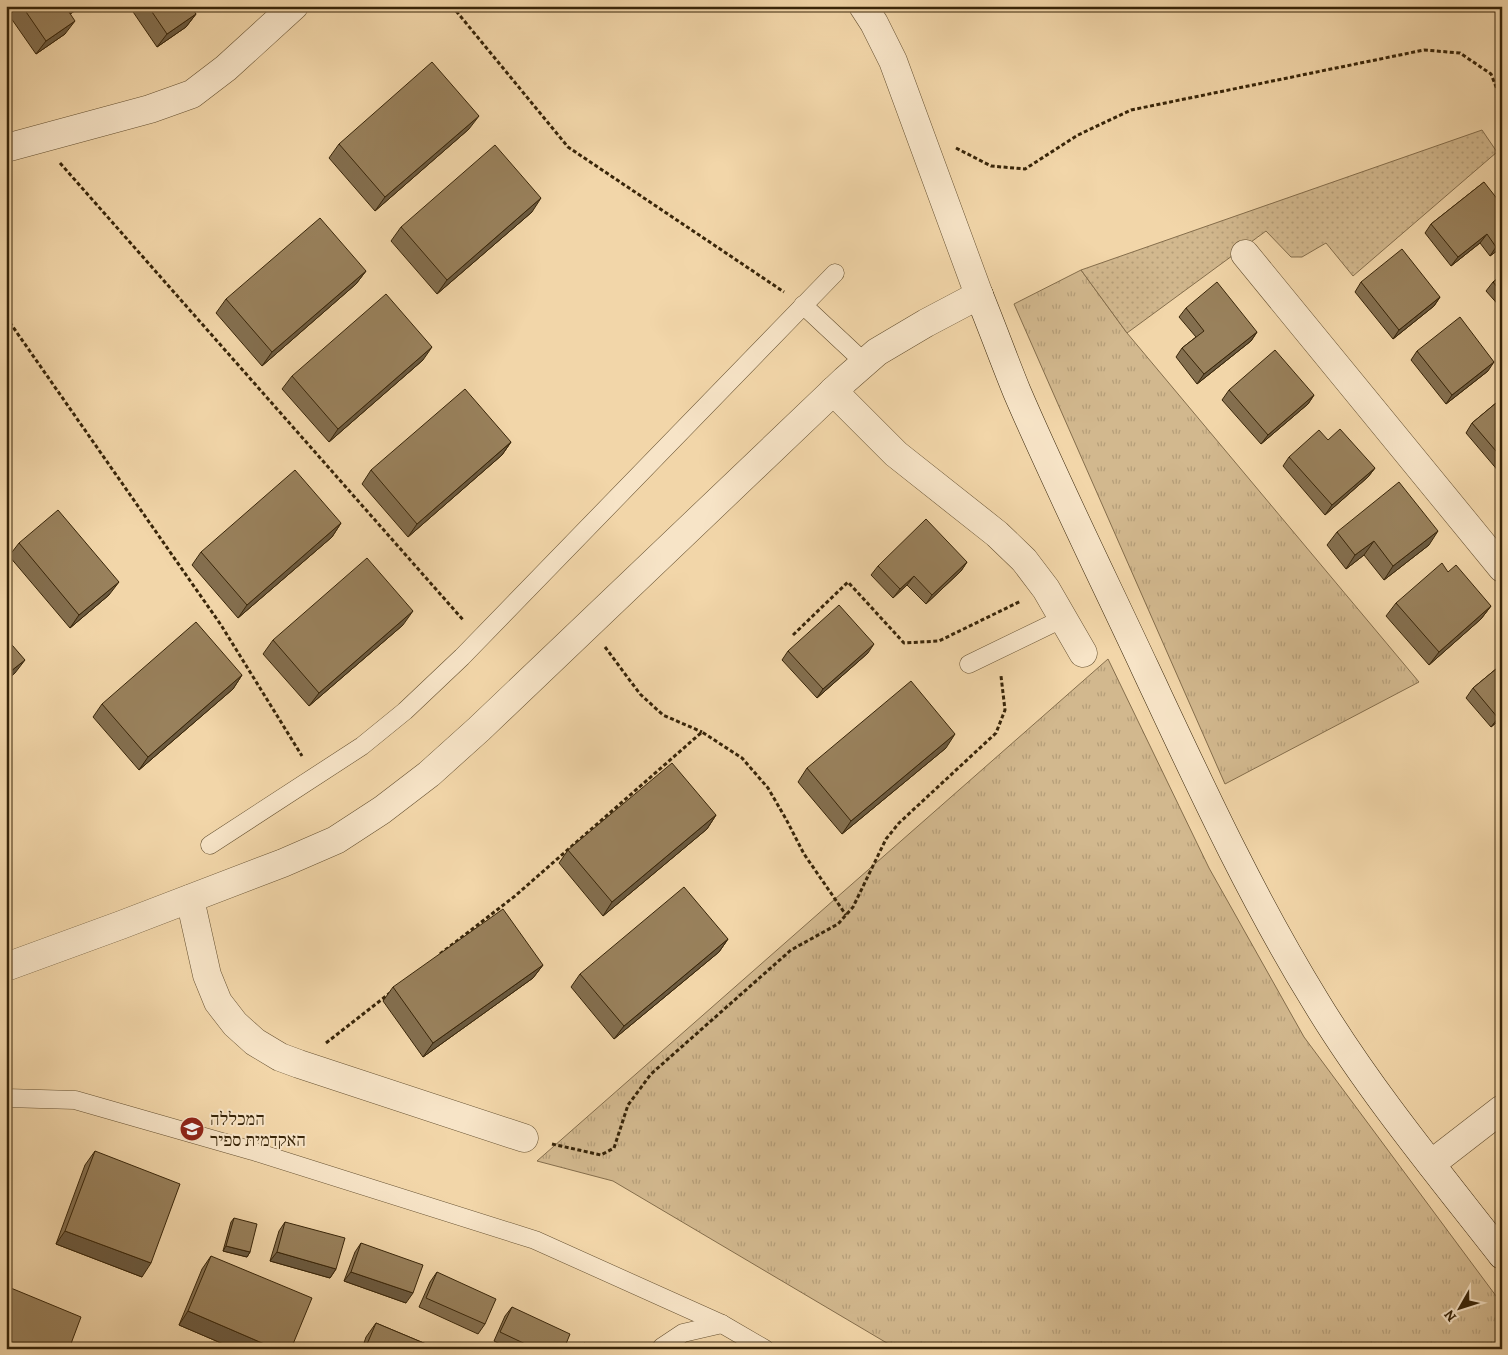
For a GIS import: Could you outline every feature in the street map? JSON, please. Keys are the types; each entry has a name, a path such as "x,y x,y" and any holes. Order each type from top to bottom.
{"street":[{"path":"6,148 150,109 192,94 226,68 294,6"},
{"path":"863,6 874,23 893,61 979,295 1017,391 1052,470 1205,796 1242,870 1316,1002 1384,1102 1502,1255"},
{"path":"1245,254 1502,568"},
{"path":"6,967 283,864 336,840 382,810 429,774 479,729 833,391 865,363 886,347 926,323 979,295"},
{"path":"833,391 896,454 997,534 1024,560 1046,589 1083,652"},
{"path":"190,899 207,974 218,1002 235,1024 255,1042 280,1057 299,1064 524,1138"},
{"path":"1431,1164 1502,1109"}],"lane":[{"path":"210,845 362,746 405,711 480,639 834,273"},
{"path":"803,305 865,363"},
{"path":"969,664 1064,618"},
{"path":"6,1098 74,1100 263,1154 535,1240 722,1324 765,1349"},
{"path":"661,1349 683,1333 722,1324"}],"path":[{"path":"452,6 568,147 803,305"},
{"path":"918,129 991,166 1025,169 1078,135 1131,110 1424,50 1460,53 1491,74 1502,102"},
{"path":"38,139 480,639"},
{"path":"6,317 220,625 315,776"},
{"path":"794,635 848,582 904,643 939,641 1046,589"},
{"path":"588,625 640,694 663,715 702,732 742,758 768,788 804,854 846,916"},
{"path":"524,1138 601,1155 614,1148 628,1104 651,1074 791,950 838,924 846,916 853,907 886,839 899,823 996,733 1005,710 1001,676 994,652"},
{"path":"438,956 515,896 702,732"},
{"path":"299,1064 392,992"}],"green space":[{"path":"1482,130 1497,152 1353,276 1326,243 1302,257 1291,257 1266,231 1127,333 1081,270"},
{"path":"1081,270 1127,333 1419,682 1225,784 1014,304"},
{"path":"1108,659 1209,868 1304,1037 1502,1304 1502,1349 897,1349 613,1181 537,1161"}],"building":[{"path":"22,6 71,6 67,9 75,21 46,41"},
{"path":"148,6 190,6 196,14 167,34"},
{"path":"432,62 479,116 385,197 339,144"},
{"path":"495,145 541,198 447,280 401,227"},
{"path":"1484,182 1502,205 1502,243 1496,247 1487,234 1458,257 1431,224"},
{"path":"320,218 366,271 272,352 226,299"},
{"path":"1402,249 1440,297 1399,330 1361,282"},
{"path":"1502,275 1502,293 1493,282"},
{"path":"1217,282 1257,332 1204,374 1182,348 1204,331 1186,308"},
{"path":"386,294 432,347 338,429 292,376"},
{"path":"1460,317 1494,362 1452,395 1417,351"},
{"path":"1275,350 1314,395 1268,435 1229,390"},
{"path":"465,389 511,442 417,524 371,470"},
{"path":"1502,398 1502,458 1472,423"},
{"path":"1340,429 1375,468 1332,505 1289,457 1319,430 1328,440"},
{"path":"295,470 341,523 247,605 201,552"},
{"path":"1399,482 1438,531 1393,566 1374,541 1355,555 1337,532"},
{"path":"58,510 119,582 79,615 19,543"},
{"path":"926,519 967,562 932,595 914,576 900,589 878,566"},
{"path":"367,558 413,611 319,693 273,640"},
{"path":"1442,563 1448,572 1456,565 1491,606 1439,652 1396,603"},
{"path":"839,605 874,644 823,689 788,651"},
{"path":"196,622 242,675 148,757 102,704"},
{"path":"6,638 25,660 6,675"},
{"path":"1502,664 1502,714 1498,718 1473,688"},
{"path":"911,681 955,734 851,821 807,768"},
{"path":"672,763 716,815 612,902 568,850"},
{"path":"684,887 728,939 624,1026 580,974"},
{"path":"503,909 543,965 433,1043 393,987"},
{"path":"95,1151 180,1184 151,1263 65,1231"},
{"path":"234,1218 257,1224 250,1252 226,1246"},
{"path":"285,1222 345,1238 336,1269 277,1252"},
{"path":"361,1243 423,1265 413,1293 351,1272"},
{"path":"211,1256 312,1298 291,1349 276,1349 188,1311"},
{"path":"437,1272 496,1299 485,1324 426,1298"},
{"path":"6,1286 81,1317 69,1349 6,1349"},
{"path":"512,1307 570,1334 564,1349 536,1349 500,1332"},
{"path":"376,1323 438,1349 365,1349"},
{"path":"584,1343 593,1349 580,1349"}],"place":[{"name":"המכללה האקדמית ספיר","path":"192,1129"}]}
